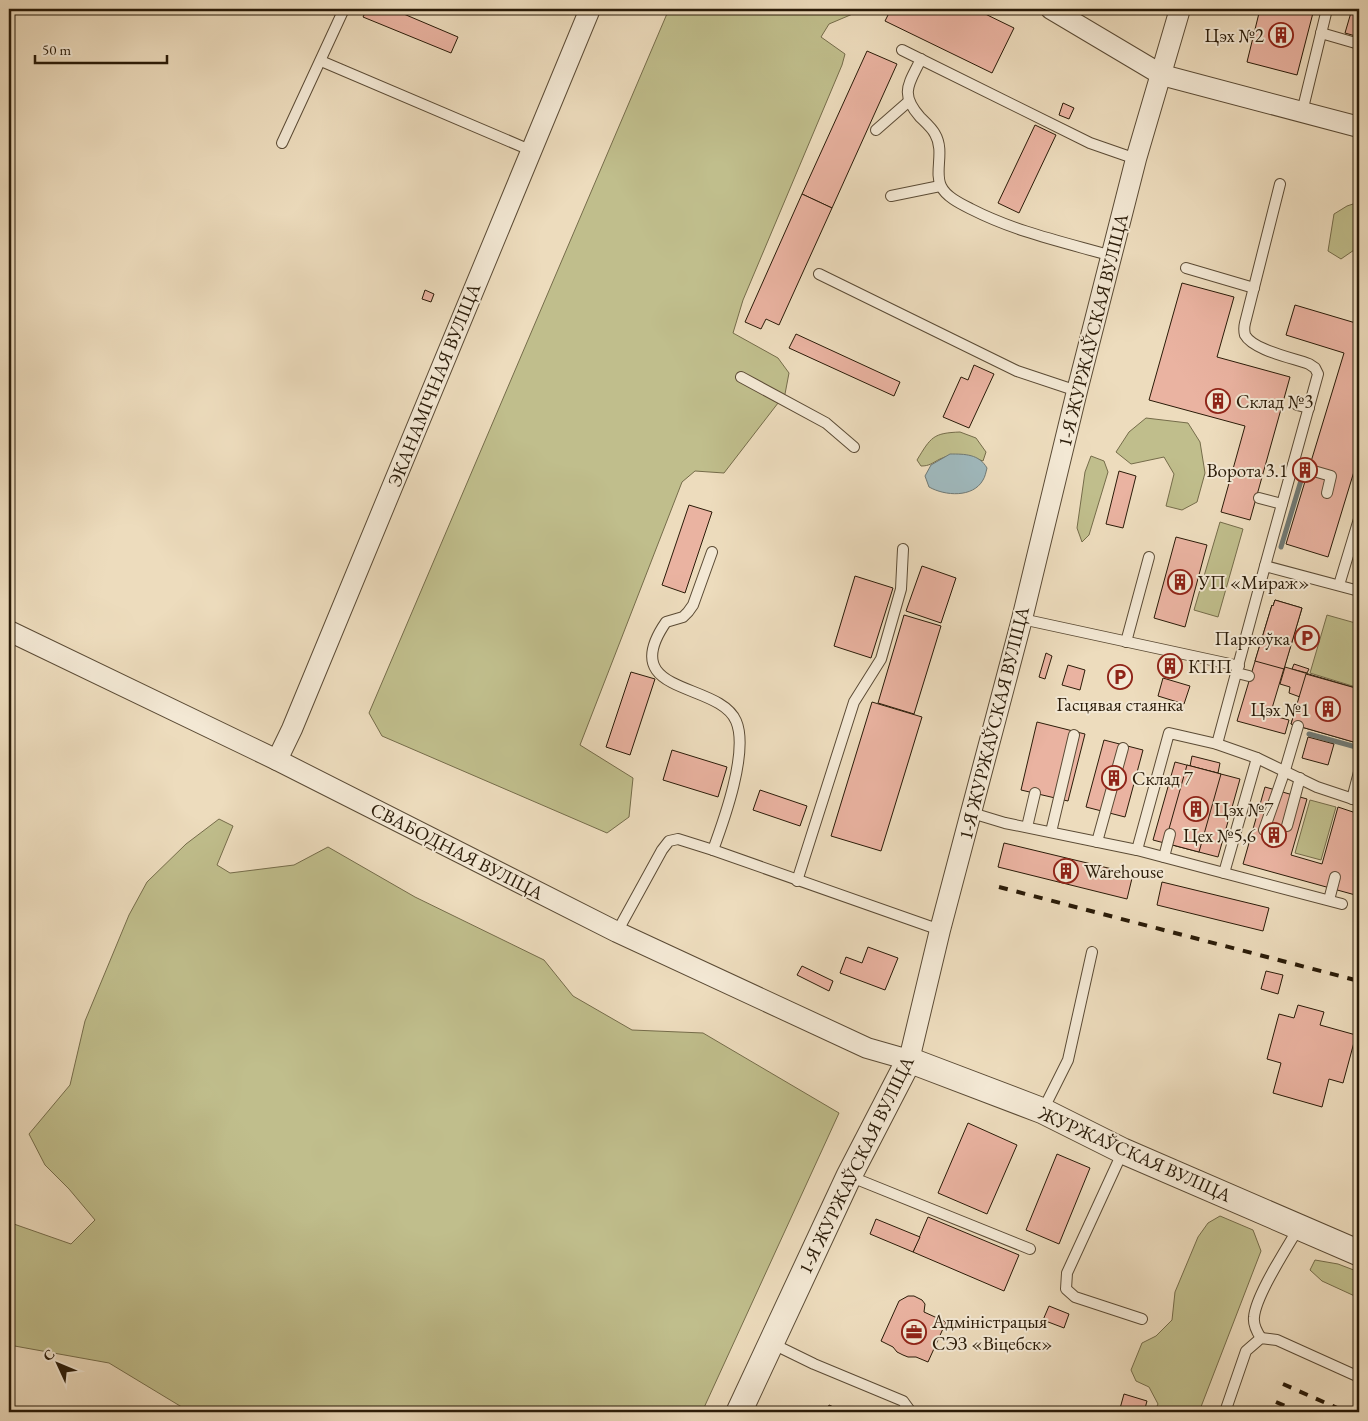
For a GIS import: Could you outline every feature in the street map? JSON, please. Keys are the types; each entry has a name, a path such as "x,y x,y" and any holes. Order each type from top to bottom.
{"street":[{"name":"ЭКАНАМІЧНАЯ ВУЛІЦА","path":"277,760 300,710 530,150 590,9"},
{"path":"1052,9 1162,75 1359,127"},
{"name":"1-Я ЖУРЖАЎСКАЯ ВУЛІЦА","path":"740,1412 849,1176 910,1060 940,930 1022,618 1136,159 1180,9"},
{"name":"СВАБОДНАЯ ВУЛІЦА","path":"9,631 277,760 617,932 867,1048 910,1060"},
{"name":"ЖУРЖАЎСКАЯ ВУЛІЦА","path":"910,1060 1042,1111 1123,1152 1359,1253"}],"lane":[{"path":"282,143 344,9"},
{"path":"1302,112 1327,9"},
{"path":"1321,33 1359,44"},
{"path":"902,50 1090,143 1136,159"},
{"path":"921,59 909,86 908,102 934,132 938,140 940,186 946,194 961,204 1010,228 1112,256"},
{"path":"321,61 530,150"},
{"path":"876,130 908,102"},
{"path":"1217,744 1318,377 1318,371 1315,368 1304,362 1257,346 1246,335 1245,323 1280,184"},
{"path":"891,196 940,186"},
{"path":"1186,268 1254,288"},
{"path":"819,274 1017,371 1077,391"},
{"path":"741,377 826,423 854,447"},
{"path":"1297,405 1309,408"},
{"path":"1293,465 1330,476 1327,492"},
{"path":"1258,498 1282,504"},
{"path":"1339,585 1359,519"},
{"path":"797,881 854,702 881,659 901,589 903,548"},
{"path":"712,552 693,605 684,617 666,622 661,629 652,657 654,665 673,684 716,701 728,709 736,719 740,731 740,744 730,802 713,850"},
{"path":"1126,642 1149,557"},
{"path":"1265,566 1359,591"},
{"path":"1022,618 1238,670 1249,676"},
{"path":"1264,830 1298,726"},
{"path":"1137,850 1169,733 1217,744 1257,758 1317,787 1356,800 1359,772"},
{"path":"1051,832 1074,735"},
{"path":"1097,842 1123,748"},
{"path":"1224,873 1257,758"},
{"path":"1287,826 1300,778"},
{"path":"1027,827 1035,793"},
{"path":"972,813 1027,827 1137,850 1342,904"},
{"path":"1164,857 1170,834"},
{"path":"617,932 662,850 669,841 678,839 940,930"},
{"path":"1329,900 1335,876"},
{"path":"1042,1111 1068,1060 1092,952"},
{"path":"1123,1152 1067,1272 1066,1289 1075,1297 1142,1319"},
{"path":"849,1176 1030,1250"},
{"path":"1261,1338 1255,1328 1254,1316 1262,1292 1299,1227"},
{"path":"1225,1412 1246,1351 1261,1338 1277,1340 1359,1377"},
{"path":"771,1343 814,1364 903,1401 910,1412"}],"shaded area":[{"path":"669,9 859,9 855,13 829,24 821,37 845,54 842,65 743,300 733,333 778,358 789,373 785,394 724,473 695,471 682,482 580,745 633,778 629,817 607,833 382,736 369,713"},
{"path":"1359,202 1359,242 1357,248 1341,259 1328,251 1334,214 1347,206"},
{"path":"1146,418 1188,423 1200,442 1205,473 1197,502 1182,510 1166,506 1174,474 1164,457 1131,464 1116,452 1129,432"},
{"path":"960,432 976,438 986,452 983,461 956,455 921,466 917,460 930,441 938,435"},
{"path":"1091,456 1104,461 1108,472 1089,535 1082,542 1077,528 1085,472"},
{"path":"1220,522 1243,529 1218,617 1194,610"},
{"path":"1327,615 1359,624 1359,688 1310,673"},
{"path":"1310,800 1336,807 1321,860 1295,853"},
{"path":"219,819 233,826 217,865 230,873 294,865 328,847 415,897 544,960 573,996 632,1030 703,1033 839,1113 702,1412 190,1412 109,1363 9,1345 9,1225 11,1223 71,1244 95,1220 69,1189 45,1165 29,1134 70,1085 85,1021 129,915 147,882 186,844"},
{"path":"1220,1216 1253,1230 1261,1251 1199,1412 1154,1412 1158,1404 1149,1387 1136,1381 1131,1370 1142,1343 1156,1336 1172,1320 1175,1292 1198,1237 1208,1223"},
{"path":"1315,1260 1338,1264 1359,1272 1359,1298 1322,1281 1310,1270"}],"water":[{"path":"950,454 976,457 984,463 987,468 984,479 973,490 958,494 943,492 929,487 925,476 931,465"}],"building":[{"path":"367,9 392,9 458,37 451,53 363,17"},
{"path":"891,9 975,9 1014,28 992,73 885,21"},
{"name":"Цэх №2","path":"1260,9 1314,9 1297,75 1247,62"},
{"path":"1352,9 1359,9 1359,37 1345,33"},
{"path":"867,51 897,64 832,208 802,194"},
{"path":"1063,103 1074,108 1069,119 1059,115"},
{"path":"1035,125 1056,135 1019,213 998,203"},
{"path":"802,194 832,208 779,325 766,319 761,329 745,322"},
{"name":"Склад №3","path":"1182,283 1234,297 1217,357 1290,377 1250,520 1221,512 1245,426 1149,400"},
{"path":"425,290 434,294 431,302 422,299"},
{"path":"1295,305 1359,324 1359,455 1328,557 1286,544 1344,353 1286,335"},
{"path":"796,334 900,382 894,396 789,348"},
{"path":"974,365 994,374 969,428 943,417 961,377 968,380"},
{"path":"1119,471 1136,476 1123,528 1106,524"},
{"path":"689,505 712,512 685,593 662,585"},
{"name":"УП «Мираж»","path":"1176,537 1207,545 1185,627 1154,618"},
{"path":"922,566 956,578 941,623 906,611"},
{"path":"855,576 893,588 871,658 834,646"},
{"path":"1275,600 1302,608 1270,715 1289,720 1285,734 1237,721"},
{"path":"1275,600 1302,608 1284,669 1255,661"},
{"path":"904,615 941,626 914,714 878,703"},
{"path":"1046,653 1052,656 1045,679 1039,677"},
{"name":"КПП","path":"1162,658 1181,663 1178,674 1159,669"},
{"path":"1294,664 1309,669 1307,673 1292,669"},
{"path":"1068,665 1085,670 1080,690 1062,685"},
{"name":"Цэх №1","path":"1285,667 1359,689 1359,734 1357,743 1291,724 1300,697 1289,693 1290,687 1280,684"},
{"path":"631,672 655,679 630,755 606,747"},
{"name":"Цэх №1","path":"1306,674 1359,689 1359,734 1357,743 1291,724"},
{"path":"1163,678 1190,686 1184,704 1158,696"},
{"path":"872,702 922,717 881,851 831,836"},
{"path":"1037,722 1085,734 1068,801 1021,790"},
{"path":"1308,737 1334,744 1328,765 1302,758"},
{"name":"Склад 7","path":"1104,740 1143,750 1125,817 1086,807"},
{"path":"672,750 727,767 718,797 663,780"},
{"path":"1192,756 1220,763 1218,773 1190,766"},
{"name":"Цэх №7","path":"1175,762 1240,779 1218,857 1153,840"},
{"path":"1187,765 1221,774 1199,852 1165,843"},
{"name":"Цех №5,6","path":"1265,787 1307,799 1291,855 1322,864 1338,807 1359,814 1359,896 1243,864"},
{"path":"760,790 807,806 800,826 753,810"},
{"name":"Warehouse","path":"1004,843 1133,874 1127,899 998,867"},
{"name":"Warehouse","path":"1162,882 1269,908 1263,931 1157,905"},
{"path":"868,947 898,958 885,990 840,973 846,957 862,963"},
{"path":"802,966 833,981 829,991 797,975"},
{"path":"1266,971 1283,975 1278,994 1261,989"},
{"path":"1298,1005 1324,1012 1320,1025 1356,1035 1343,1083 1329,1079 1322,1107 1273,1093 1281,1063 1267,1059 1279,1014 1294,1018"},
{"path":"968,1123 1017,1145 987,1214 938,1193"},
{"path":"1057,1154 1090,1168 1059,1244 1026,1230"},
{"path":"928,1217 1019,1255 1004,1291 913,1252"},
{"path":"876,1219 920,1237 913,1252 870,1234"},
{"name":"Адміністрацыя СЭЗ «Віцебск»","path":"908,1296 914,1296 922,1300 925,1304 924,1312 946,1322 928,1362 916,1357 903,1355 881,1341 899,1301"},
{"path":"1049,1306 1069,1314 1064,1328 1043,1320"},
{"path":"1124,1394 1147,1401 1144,1412 1119,1412"},
{"path":"829,1405 845,1412 826,1412"}],"waterway":[{"path":"1281,547 1303,474"},
{"path":"1309,734 1356,747"}],"railway":[{"path":"999,887 1359,981"},
{"path":"1283,1384 1346,1412"},
{"path":"1276,1402 1299,1412"}],"place":[{"name":"Цэх №2","path":"1281,35"},
{"name":"Склад №3","path":"1218,401"},
{"name":"Ворота 3.1","path":"1305,470"},
{"name":"УП «Мираж»","path":"1180,582"},
{"name":"Паркоўка","path":"1307,638"},
{"name":"КПП","path":"1170,666"},
{"name":"Гасцявая стаянка","path":"1120,677"},
{"name":"Цэх №1","path":"1328,709"},
{"name":"Склад 7","path":"1114,778"},
{"name":"Цэх №7","path":"1196,809"},
{"name":"Цех №5,6","path":"1274,835"},
{"name":"Warehouse","path":"1066,871"},
{"name":"Адміністрацыя СЭЗ «Віцебск»","path":"914,1332"}]}
